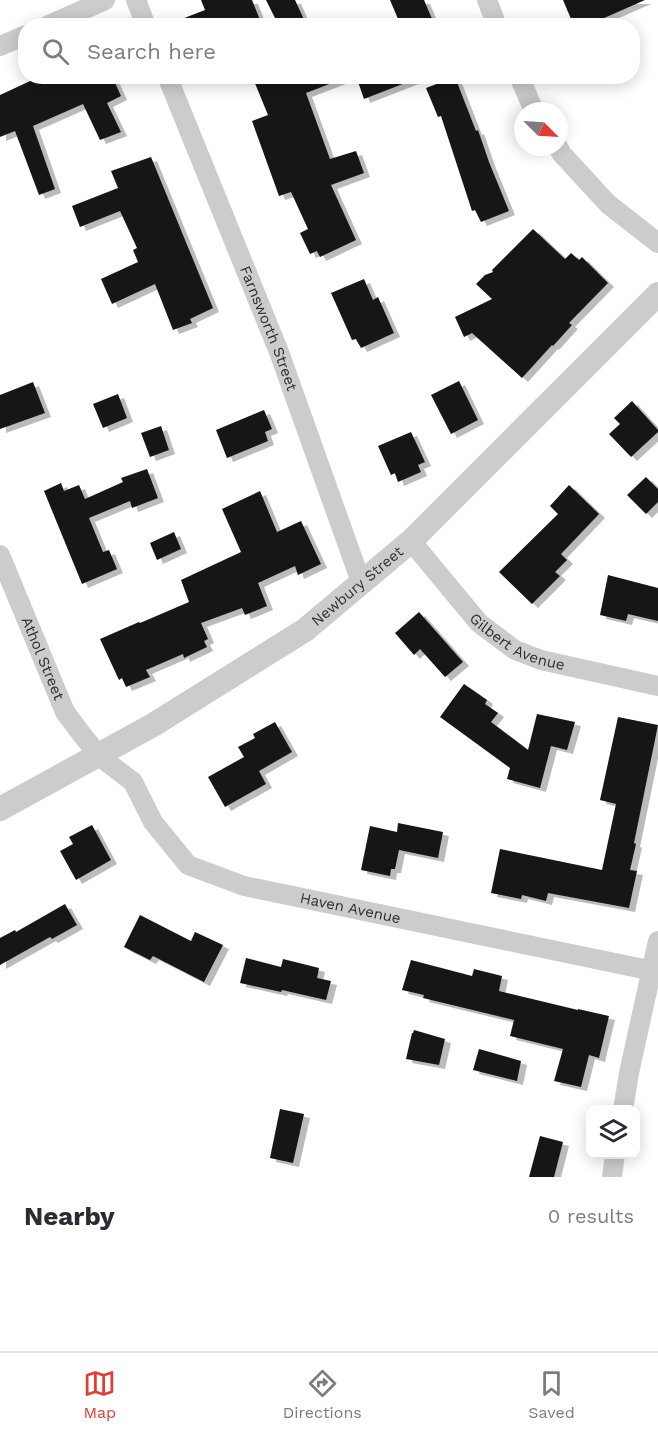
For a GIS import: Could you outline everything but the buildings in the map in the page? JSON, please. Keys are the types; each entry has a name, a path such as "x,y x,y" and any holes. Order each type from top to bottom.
{"street":[{"path":"65,18 105,0"},
{"path":"136,0 143,18"},
{"path":"486,0 494,18"},
{"path":"0,46 18,38"},
{"name":"Farnsworth Street","path":"170,84 279,352 362,582"},
{"path":"522,84 530,102"},
{"path":"564,156 608,204 658,243"},
{"name":"Newbury Street","path":"0,808 153,725 305,630 411,541 658,294"},
{"name":"Gilbert Avenue","path":"411,541 478,623 515,650 542,660 658,686"},
{"name":"Athol Street","path":"0,555 65,712 98,755"},
{"name":"Haven Avenue","path":"98,755 133,782 153,822 188,865 244,886 654,971"},
{"path":"624,1105 629,1073 654,971 658,941"},
{"path":"612,1177 614,1159"}]}
